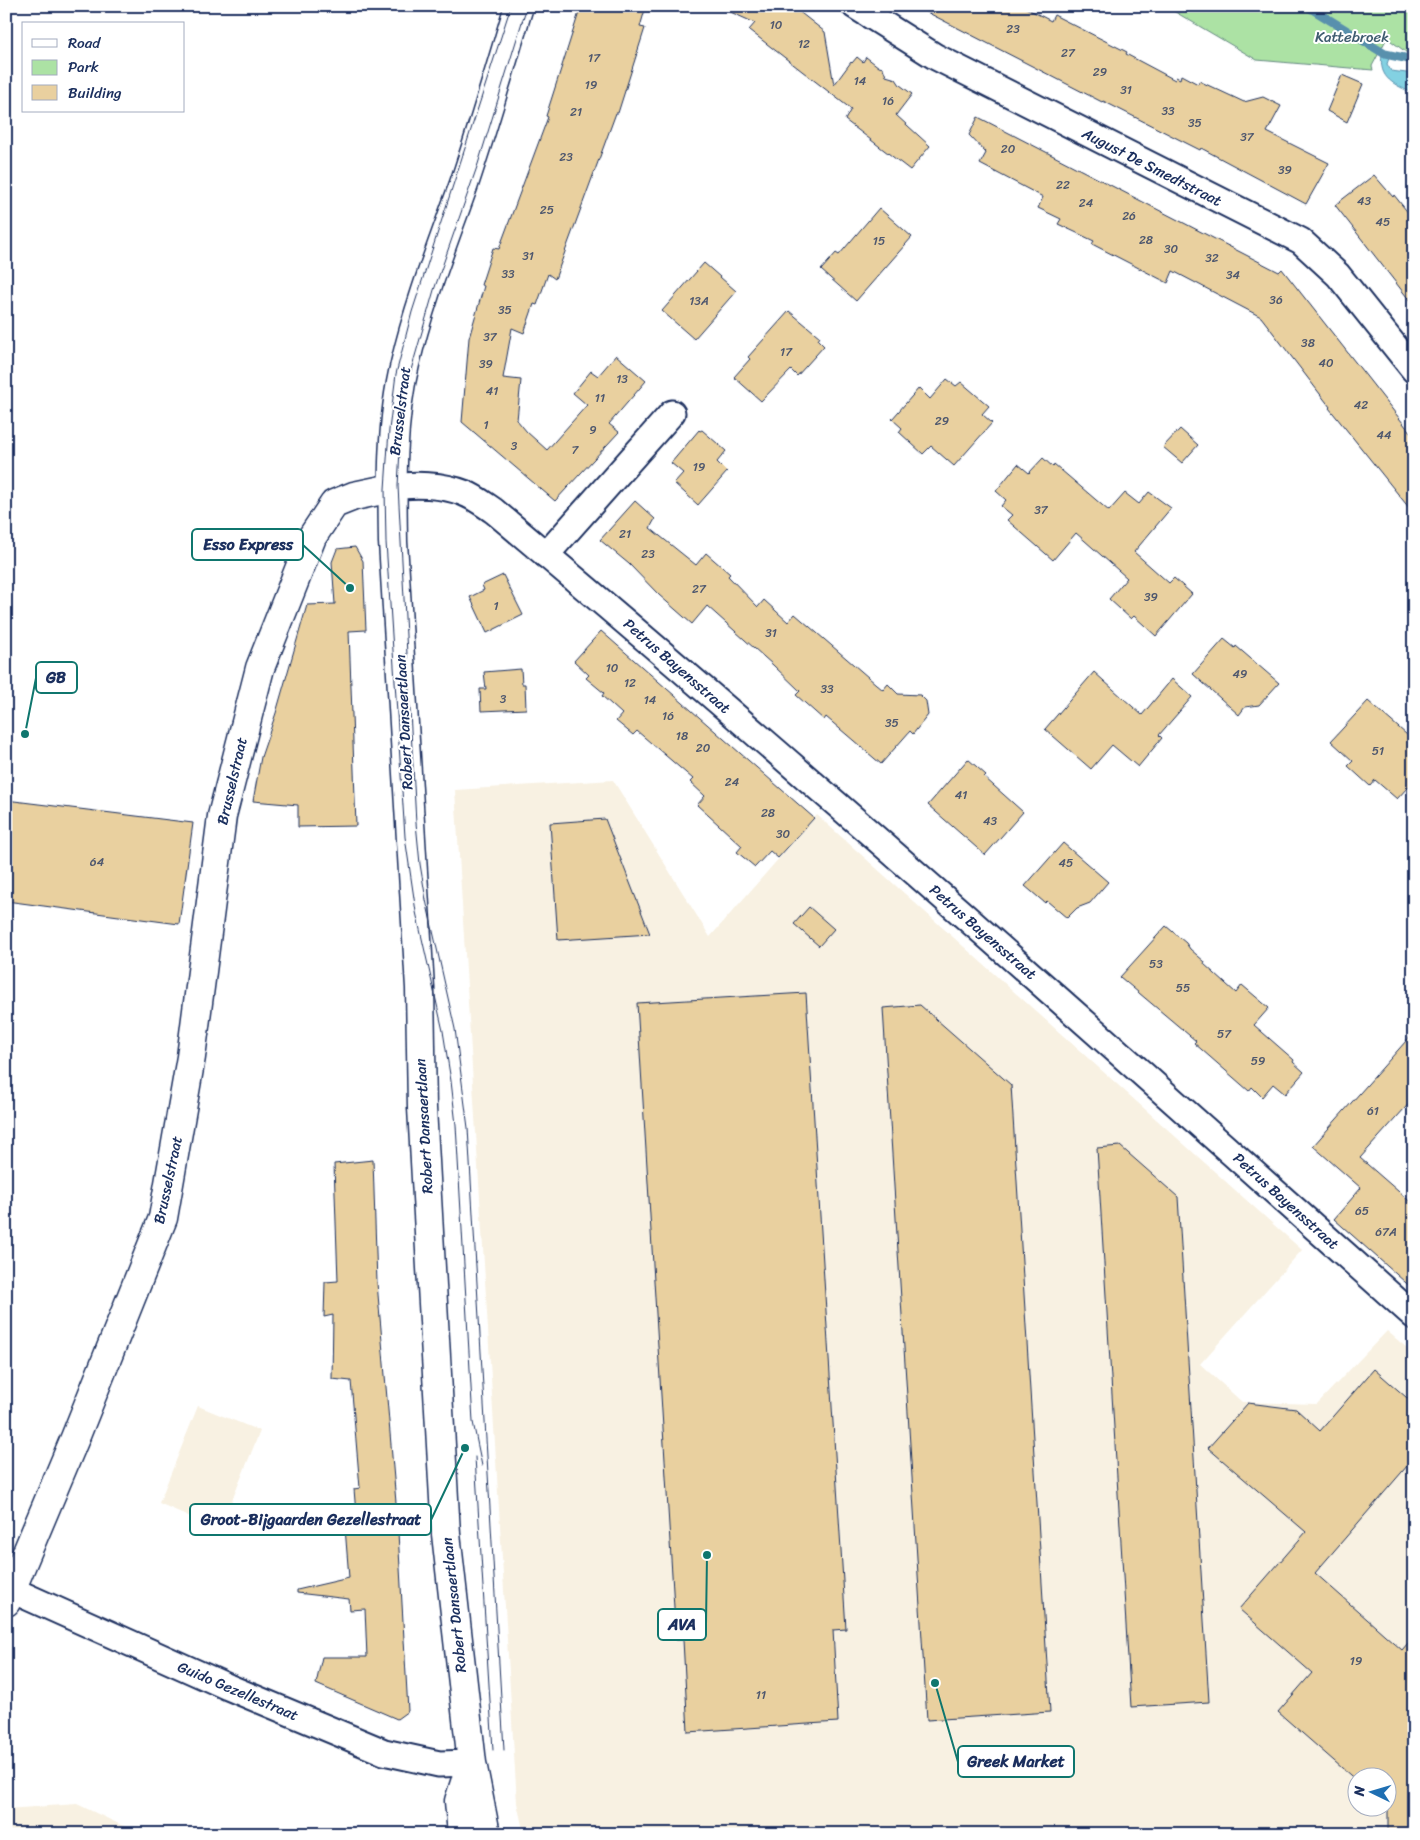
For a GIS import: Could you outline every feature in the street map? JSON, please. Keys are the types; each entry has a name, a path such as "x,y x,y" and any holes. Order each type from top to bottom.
{"street":[{"name":"Brusselstraat","path":"9,1596 163,1218 191,1057 222,816 260,668 312,537 334,504 354,496 392,488 395,431 404,365 471,162 519,6"},
{"name":"August De Smedtstraat","path":"855,6 936,57 1301,241 1338,275 1414,370"},
{"path":"546,555 672,414"},
{"name":"Petrus Bayensstraat","path":"392,488 408,485 432,486 464,493 494,511 732,713 1054,994 1414,1316"},
{"name":"Robert Dansaertlaan","path":"392,488 394,562 420,978 422,1108 446,1534 472,1763 486,1834"},
{"name":"Guido Gezellestraat","path":"9,1596 384,1752 439,1764 472,1763"},
{"name":"Robert Dansaertlaan","path":"462,1834 459,1801 472,1763"}],"shaded area":[{"path":"613,780 710,937 817,815 1302,1250 1200,1364 1242,1402 1317,1404 1387,1331 1414,1354 1414,1834 524,1834 517,1803 455,790"},
{"path":"198,1406 260,1431 220,1530 159,1503"},
{"path":"77,1804 140,1834 6,1834 6,1809"}],"green space":[{"name":"Kattebroek","path":"1165,6 1414,6 1414,58 1387,38 1372,66 1373,70 1257,60"}],"water":[{"path":"1382,54 1390,55 1387,64 1391,71 1414,74 1414,94 1394,84 1385,75 1381,63"}],"building":[{"path":"581,6 646,6 640,27 645,28 618,113 616,113 555,279 548,274 537,305 534,304 524,333 512,328 503,378 521,380 517,420 547,450 587,405 573,393 591,371 598,376 616,355 646,381 609,424 619,432 555,501 462,422 469,338 484,286 481,285 493,248 499,249 548,117 546,116"},
{"path":"717,6 792,6 825,32 834,85 851,62 857,57 863,62 866,57 883,68 886,76 896,79 900,85 912,94 896,115 930,146 910,170 845,120 851,109 749,30 755,23"},
{"path":"915,6 1022,6 1051,21 1054,15 1127,52 1126,54 1175,80 1176,77 1180,79 1181,75 1198,84 1199,81 1244,102 1263,97 1281,106 1267,132 1329,163 1306,204 1201,148 1200,150 1102,102"},
{"path":"1342,75 1363,84 1347,122 1327,111"},
{"path":"978,117 1279,272 1282,269 1414,437 1414,514 1329,408 1261,317 1173,271 1168,283 1092,244 1094,241 1058,224 1061,219 1038,208 1043,197 980,164 986,153 969,135"},
{"path":"1374,175 1393,197 1394,195 1414,220 1414,306 1335,205"},
{"path":"879,208 912,237 856,301 821,270 836,253 839,255"},
{"path":"704,263 736,291 694,339 662,311"},
{"path":"789,311 820,337 818,340 824,346 797,376 791,370 761,401 734,377 750,359 748,357"},
{"path":"947,379 956,386 961,382 989,406 982,414 992,423 954,466 931,446 923,454 899,432 902,428 892,419 919,388 930,399"},
{"path":"1180,429 1198,445 1182,463 1163,447"},
{"path":"699,430 702,430 726,451 717,462 727,472 698,505 674,483 683,473 671,463"},
{"path":"1043,458 1053,467 1054,464 1109,511 1125,493 1139,504 1149,492 1171,508 1134,552 1169,583 1174,578 1192,594 1156,636 1134,616 1131,619 1109,599 1127,578 1076,533 1053,560 1007,520 1012,515 1001,506 1006,500 996,491 1018,464 1029,473"},
{"path":"635,501 655,519 650,528 696,565 706,553 730,574 728,576 758,607 764,600 788,622 795,614 883,690 888,684 898,694 920,695 926,701 928,715 913,734 910,731 881,764 826,717 824,720 796,695 800,691 707,606 692,624 659,595 629,564 600,540"},
{"path":"355,547 363,561 366,630 349,631 356,826 298,827 298,805 253,801 261,757 276,713 307,605 335,604 332,562 337,549"},
{"path":"503,575 523,615 487,633 470,597 484,590 482,585"},
{"path":"601,631 814,818 778,858 770,851 755,867 737,852 742,846 697,805 705,796 690,782 693,779 637,731 633,735 616,721 622,714 602,696 604,693 586,678 589,675 574,661"},
{"path":"1224,639 1235,648 1236,646 1279,683 1259,705 1245,707 1239,715 1193,674"},
{"path":"521,669 522,684 525,684 526,709 481,711 480,689 486,689 484,672"},
{"path":"1094,672 1142,715 1172,679 1192,697 1159,735 1162,738 1138,767 1112,745 1091,769 1045,729"},
{"path":"1368,701 1414,741 1414,786 1408,787 1397,799 1375,780 1370,786 1348,766 1353,761 1331,741"},
{"path":"968,759 986,775 984,777 1023,812 985,855 928,805"},
{"path":"6,800 193,823 179,924 6,901"},
{"path":"605,819 650,934 558,940 550,823"},
{"path":"1063,843 1108,882 1090,903 1077,908 1067,918 1025,886"},
{"path":"809,907 834,929 819,946 794,924"},
{"path":"1166,926 1186,943 1205,962 1204,964 1236,993 1242,985 1269,1008 1254,1025 1294,1060 1293,1062 1304,1072 1285,1094 1273,1084 1262,1097 1252,1087 1249,1091 1194,1043 1196,1041 1120,977"},
{"path":"806,993 846,1629 833,1630 838,1722 688,1732 683,1640 676,1640 637,1003"},
{"path":"920,1005 1011,1085 1050,1712 927,1720 883,1008"},
{"path":"1414,1032 1414,1098 1360,1158 1414,1205 1414,1290 1334,1219 1361,1188 1313,1146"},
{"path":"1120,1146 1178,1197 1209,1702 1131,1707 1097,1148"},
{"path":"373,1160 377,1283 397,1514 408,1711 397,1719 316,1684 322,1657 367,1657 365,1609 350,1610 349,1599 297,1593 297,1590 349,1578 344,1515 356,1514 354,1489 360,1488 351,1381 332,1379 333,1315 324,1317 325,1282 338,1281 334,1164"},
{"path":"1374,1369 1414,1404 1414,1458 1315,1573 1402,1650 1414,1636 1414,1834 1388,1834 1388,1818 1398,1818 1398,1768 1348,1768 1348,1773 1278,1712 1312,1673 1239,1609 1306,1532 1208,1448 1248,1403 1296,1409 1320,1431"}],"waterway":[{"path":"1307,6 1385,54 1414,60"}],"tram line":[{"path":"482,1466 473,1422 456,1125 451,1081 443,1031 416,912 405,837 386,542 385,489 389,430 396,374 412,312 511,6"},
{"path":"504,1750 468,1128 455,1029 426,900 420,864 416,823 398,486 401,431 409,377 434,290 478,164 527,6"},
{"path":"475,1457 493,1750"}],"place":[{"name":"Esso Express","path":"350,588"},
{"name":"GB","path":"25,734"},
{"name":"Groot-Bijgaarden Gezellestraat","path":"465,1448"},
{"name":"AVA","path":"707,1555"},
{"name":"Greek Market","path":"935,1683"}]}
